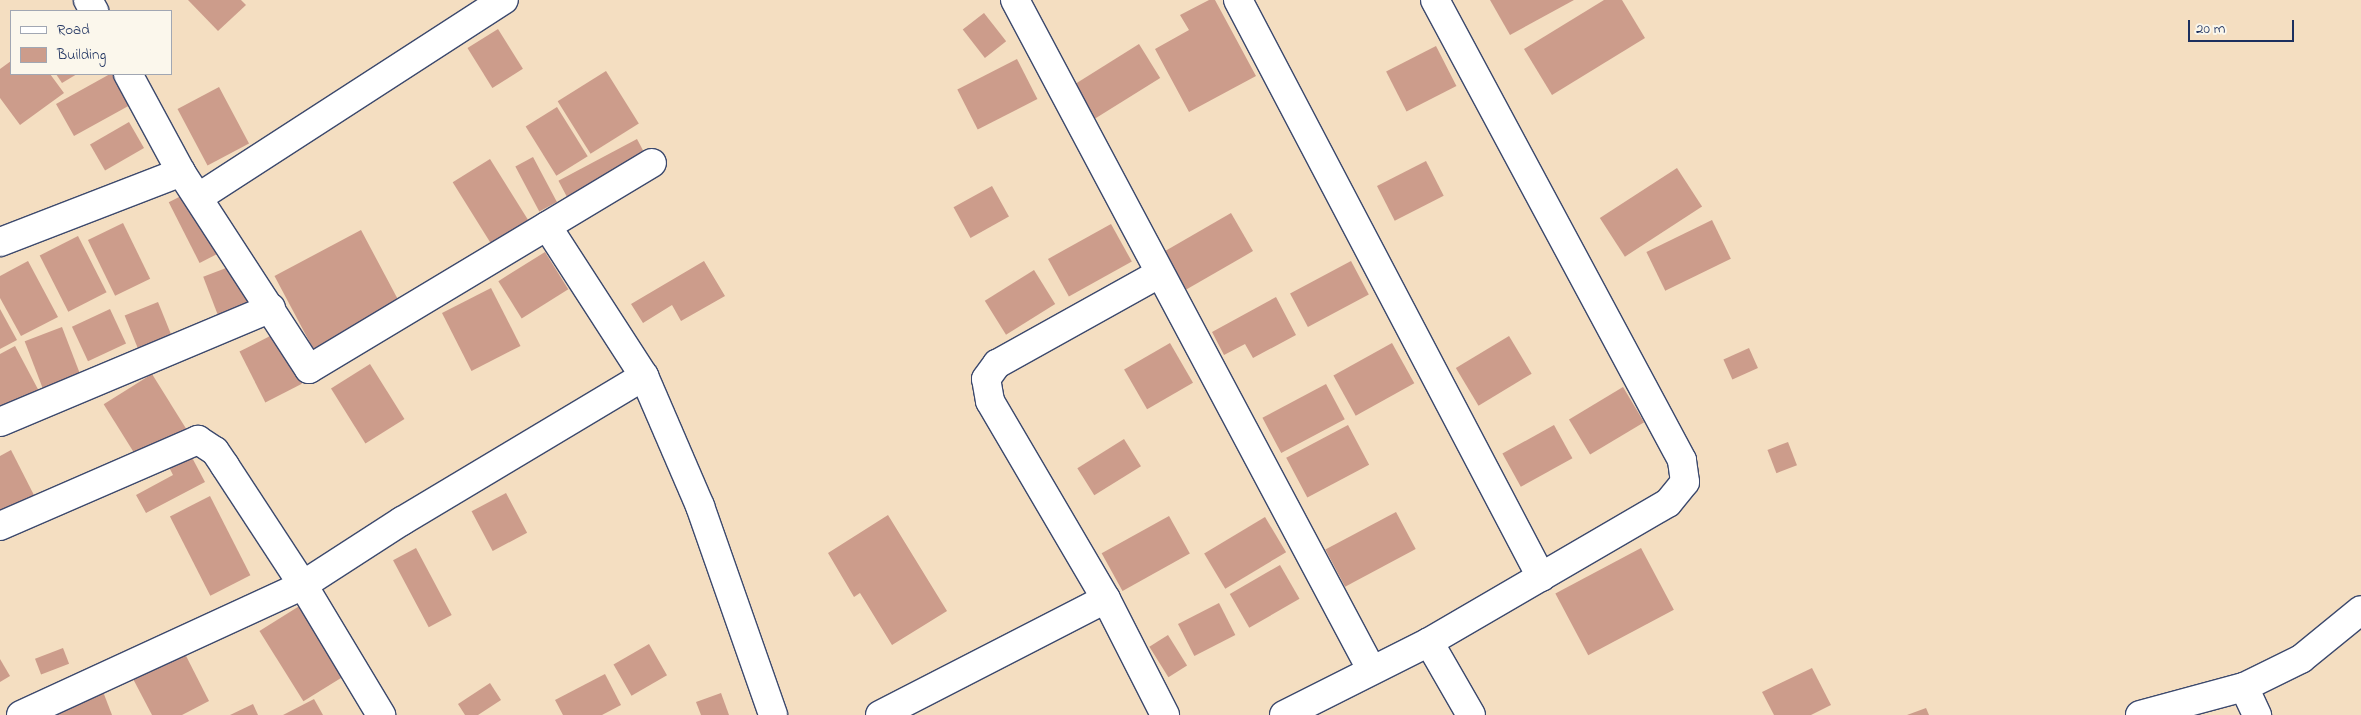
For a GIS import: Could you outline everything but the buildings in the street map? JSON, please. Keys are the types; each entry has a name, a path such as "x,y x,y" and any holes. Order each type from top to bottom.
{"street":[{"path":"199,197 504,0"},
{"path":"1014,0 1371,669"},
{"path":"1238,0 1540,577"},
{"path":"1284,715 1371,669 1429,642 1668,503 1685,482 1682,460 1434,0"},
{"path":"129,75 181,172 309,369 652,163"},
{"path":"0,242 181,172"},
{"path":"547,226 644,376 700,506 773,715"},
{"path":"1159,274 997,364 986,379 990,401 1106,599 1165,715"},
{"path":"0,422 271,308"},
{"path":"21,715 303,585 402,521 644,376"},
{"path":"0,526 198,440 216,451 303,585 381,715"},
{"path":"880,715 1106,599"},
{"path":"2140,715 2244,687 2301,659 2361,610"},
{"path":"1429,642 1471,715"},
{"path":"2244,687 2257,715"}]}
